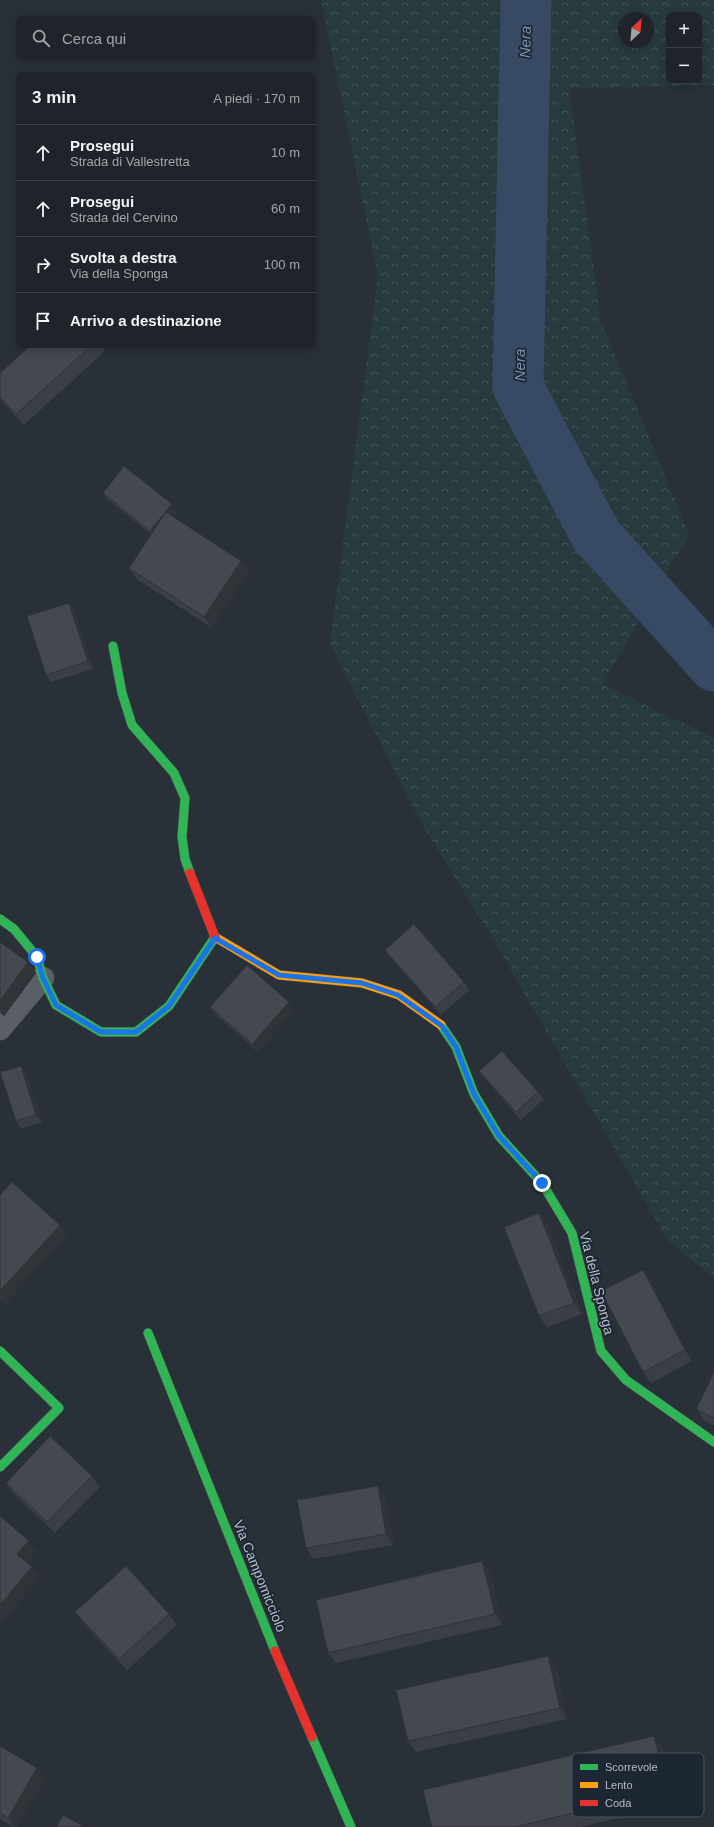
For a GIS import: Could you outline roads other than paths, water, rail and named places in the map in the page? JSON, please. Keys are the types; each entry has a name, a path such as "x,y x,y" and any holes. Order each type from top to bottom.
{"street":[{"path":"0,918 14,929 37,957 43,978 56,1005 101,1032 136,1032 169,1006 215,938 185,859 182,837 185,798 174,773 132,725 122,693 113,646"},
{"name":"Via della Sponga","path":"215,938 279,975 362,983 398,995 442,1026 456,1047 474,1094 499,1136 542,1183 572,1233 601,1351 626,1380 714,1442"},
{"path":"0,1029 43,978"},
{"name":"Via Campomicciolo","path":"148,1333 265,1627 351,1827"},
{"path":"0,1351 59,1408 0,1467"}],"waterway":[{"name":"Nera","path":"526,0 518,387 596,535 714,666"}]}
